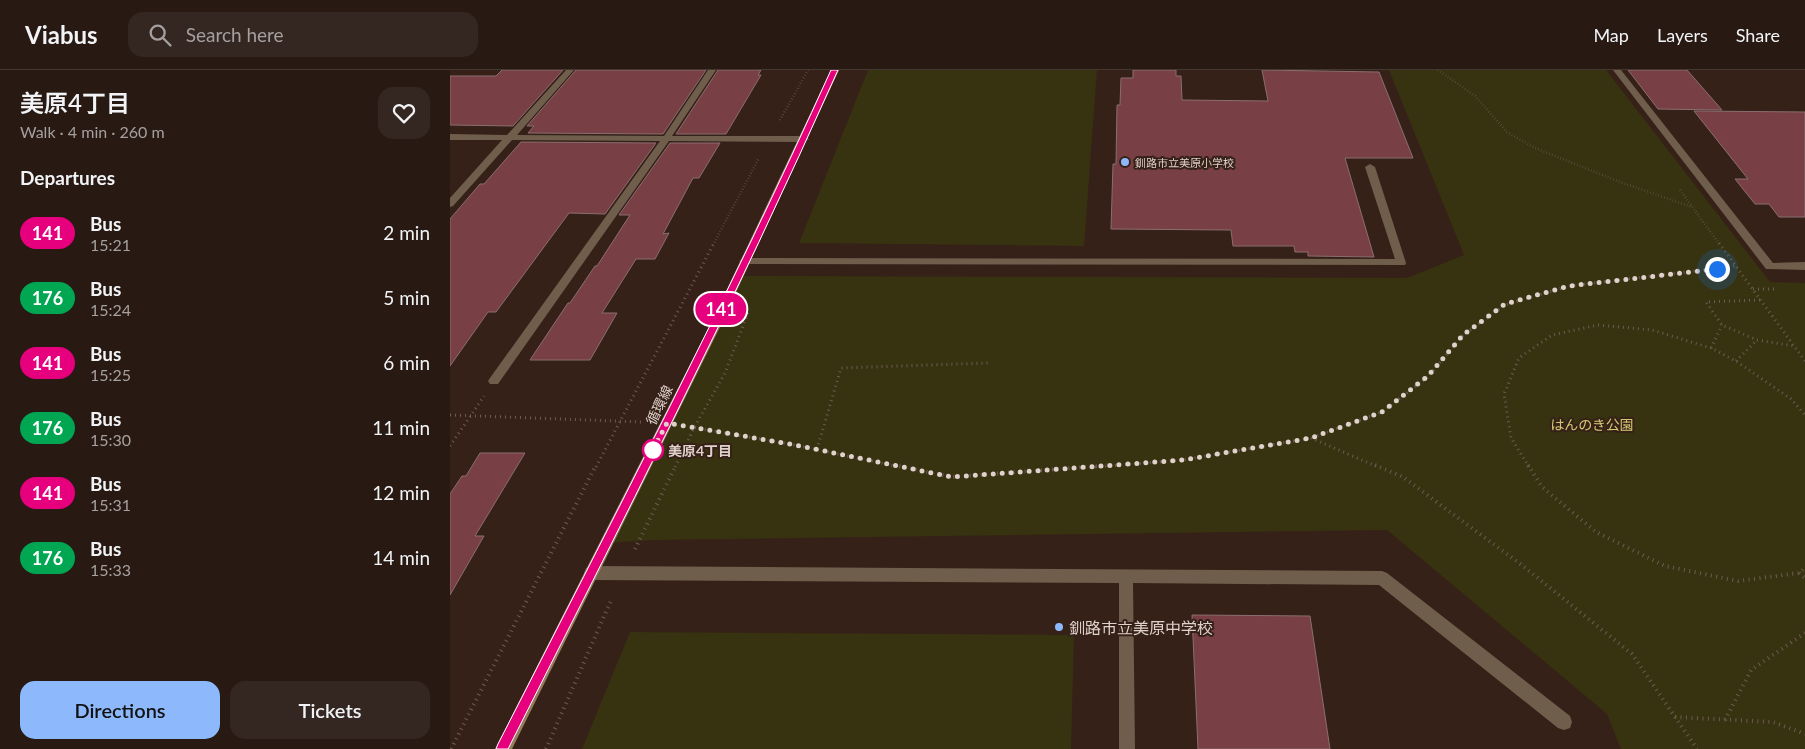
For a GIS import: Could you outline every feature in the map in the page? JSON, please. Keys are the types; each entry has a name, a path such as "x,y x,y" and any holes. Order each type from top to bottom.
{"street":[{"path":"450,204 570,70"},
{"path":"494,381 667,138 712,70"},
{"name":"循環線","path":"503,749 667,423 804,139 835,70"},
{"path":"1617,70 1770,266 1805,266"},
{"path":"450,137 804,139"},
{"path":"744,261 1401,263 1370,167"},
{"path":"590,573 1382,578 1564,722"},
{"path":"1126,576 1127,749"}],"path":[{"path":"451,749 620,421 808,70"},
{"path":"1438,70 1475,96 1507,132 1535,148 1620,182 1692,207"},
{"path":"1675,183 1805,361"},
{"path":"450,415 667,423 817,449 952,477 1183,460 1311,438 1382,412 1428,376 1463,335 1505,304 1569,286 1736,266"},
{"path":"1760,300 1706,302 1722,325 1757,340 1794,346"},
{"path":"1805,415 1791,399 1736,361 1711,348 1652,330 1598,325 1552,335 1519,358 1504,394 1511,438 1542,487 1596,532 1665,566 1738,581 1799,573 1805,568"},
{"path":"1711,348 1722,325"},
{"path":"1736,361 1757,340"},
{"path":"817,449 841,368 988,363"},
{"path":"450,446 494,381"},
{"path":"1311,438 1403,478 1523,566 1632,654 1697,749"},
{"path":"1799,573 1805,578"},
{"path":"1725,720 1751,670 1805,634"},
{"path":"1675,717 1773,722 1805,734"}],"green space":[{"path":"868,70 1097,70 1084,246 799,243"},
{"name":"はんのき公園","path":"1389,70 1606,70 1770,282 1805,283 1805,749 1621,749 1607,714 1387,530 654,540 605,543 737,276 1407,278 1464,255"},
{"path":"630,632 1074,635 1071,749 582,749"}],"building":[{"path":"502,70 563,70 513,126 450,125 450,76 496,76"},
{"path":"576,70 706,70 663,134 528,133 534,126 527,126"},
{"path":"718,70 761,70 758,75 761,75 726,134 676,134"},
{"path":"1133,70 1176,70 1176,76 1181,76 1182,100 1268,101 1262,70 1379,72 1413,158 1345,158 1374,257 1308,256 1308,252 1295,252 1294,246 1233,246 1231,230 1111,229 1113,164 1116,164 1117,105 1120,105 1121,78 1133,78"},
{"path":"1628,70 1687,70 1722,110 1658,109"},
{"path":"1694,111 1805,112 1805,217 1779,217 1769,204 1755,204 1735,179 1748,179"},
{"path":"521,142 656,143 605,214 569,213 496,312 488,312 450,366 450,219 480,184 484,184"},
{"path":"670,143 720,143 699,178 693,178 663,234 669,233 655,259 636,259 602,313 617,313 590,360 530,360 568,303 570,303 595,266 597,266 630,215 619,215"},
{"path":"480,453 525,453 475,536 484,536 450,595 450,494 462,476 466,476"},
{"path":"1192,615 1310,616 1330,749 1198,749"}],"bus line":[{"name":"141","path":"503,749 667,423 804,139 835,70"}],"place":[{"name":"釧路市立美原小学校","path":"1125,162"},
{"name":"美原4丁目","path":"653,450"},
{"name":"釧路市立美原中学校","path":"1059,627"}],"route":[{"path":"653,450 649,457 667,423 790,444 952,477 1183,460 1311,438 1382,412 1428,376 1463,335 1505,304 1569,286 1717,269"}]}
